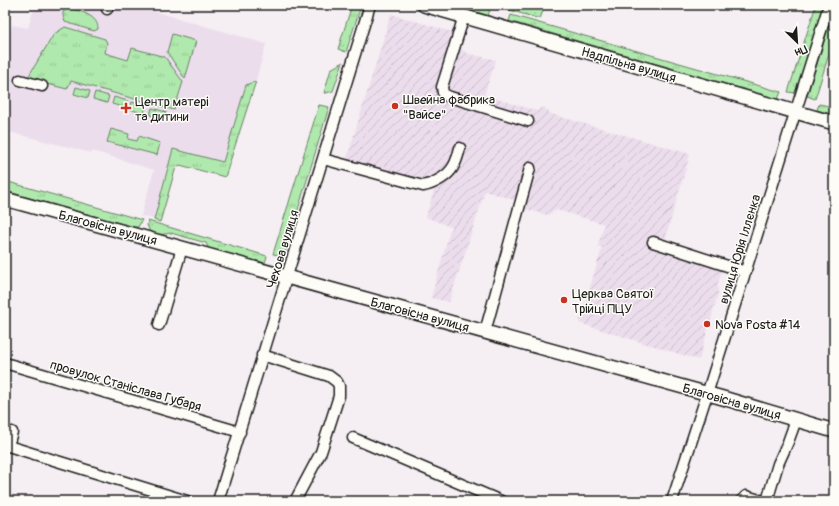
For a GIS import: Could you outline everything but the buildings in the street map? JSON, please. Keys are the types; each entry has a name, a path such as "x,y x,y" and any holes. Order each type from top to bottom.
{"main road":[{"name":"Надпільна вулиця","path":"424,5 438,7 464,16 834,123"},
{"name":"Благовісна вулиця","path":"5,199 707,394 834,431"}],"street":[{"name":"Чехова вулиця","path":"218,501 370,5"},
{"name":"вулиця Юрія Іллєнка","path":"672,501 746,272 829,5"},
{"path":"464,16 442,87 443,93 447,96 528,121"},
{"path":"20,80 42,86"},
{"path":"323,159 423,186 434,183 451,170 456,162 460,148"},
{"path":"485,332 530,168"},
{"path":"653,242 746,272"},
{"path":"159,325 182,248"},
{"path":"262,355 329,376 337,382 339,386 339,396 321,452 295,501"},
{"name":"провулок Станіслава Губаря","path":"5,363 240,432"},
{"path":"767,501 778,464 791,436 796,420"},
{"path":"12,432 6,445 187,501"},
{"path":"353,438 501,501"},
{"path":"741,501 746,496 763,501"}],"shaded area":[{"name":"Центр матері та дитини","path":"35,5 133,5 266,44 255,84 225,177 180,165 176,167 160,222 141,216 154,170 93,151 92,153 5,131 5,52 12,25 28,28"},
{"path":"391,14 455,33 452,44 469,54 496,60 484,95 537,111 544,107 551,114 690,154 664,243 725,263 718,283 718,294 699,360 579,323 602,248 598,246 604,224 557,210 547,215 522,208 536,165 527,162 515,200 485,191 449,302 431,298 451,227 426,217 434,190 344,168"}],"green space":[{"path":"352,5 361,6 346,52 338,49"},
{"path":"456,5 477,5 490,9 488,16"},
{"path":"492,5 545,5 540,19"},
{"path":"816,5 825,5 796,93 788,92"},
{"path":"67,9 77,10 92,17 97,24 98,29 94,31 65,22 63,12"},
{"path":"834,10 834,38 815,99 807,96"},
{"path":"511,15 781,92 778,99 509,21"},
{"path":"65,27 105,39 107,43 105,53 128,60 132,48 165,57 183,82 174,110 71,81 67,89 31,80 29,76 31,72 54,34"},
{"path":"172,34 196,41 185,79 167,52"},
{"path":"343,62 333,91 324,93 331,69"},
{"path":"253,82 256,83 225,177 180,165 176,167 160,222 154,220 173,149 223,162 246,85"},
{"path":"76,87 90,91 88,98 74,94"},
{"path":"95,92 109,96 107,103 93,99"},
{"path":"114,97 128,101 126,108 112,104"},
{"path":"132,102 146,106 144,114 130,109"},
{"path":"819,104 834,107 834,115 817,110"},
{"path":"319,105 329,107 284,256 273,254"},
{"path":"152,108 166,112 164,119 150,115"},
{"path":"111,129 129,134 128,139 137,141 139,136 160,143 157,155 107,142"},
{"path":"5,181 142,220 138,227 133,227 5,191"},
{"path":"148,221 267,256 265,263 209,249 206,243 171,233 159,235 150,232 147,225"}],"place":[{"name":"Швейна фабрика \"Вайсе\"","path":"395,106"},
{"name":"Центр матері та дитини","path":"126,108"},
{"name":"Церква Святої Трійці ПЦУ","path":"564,300"},
{"name":"Nova Posta #14","path":"707,324"}]}
